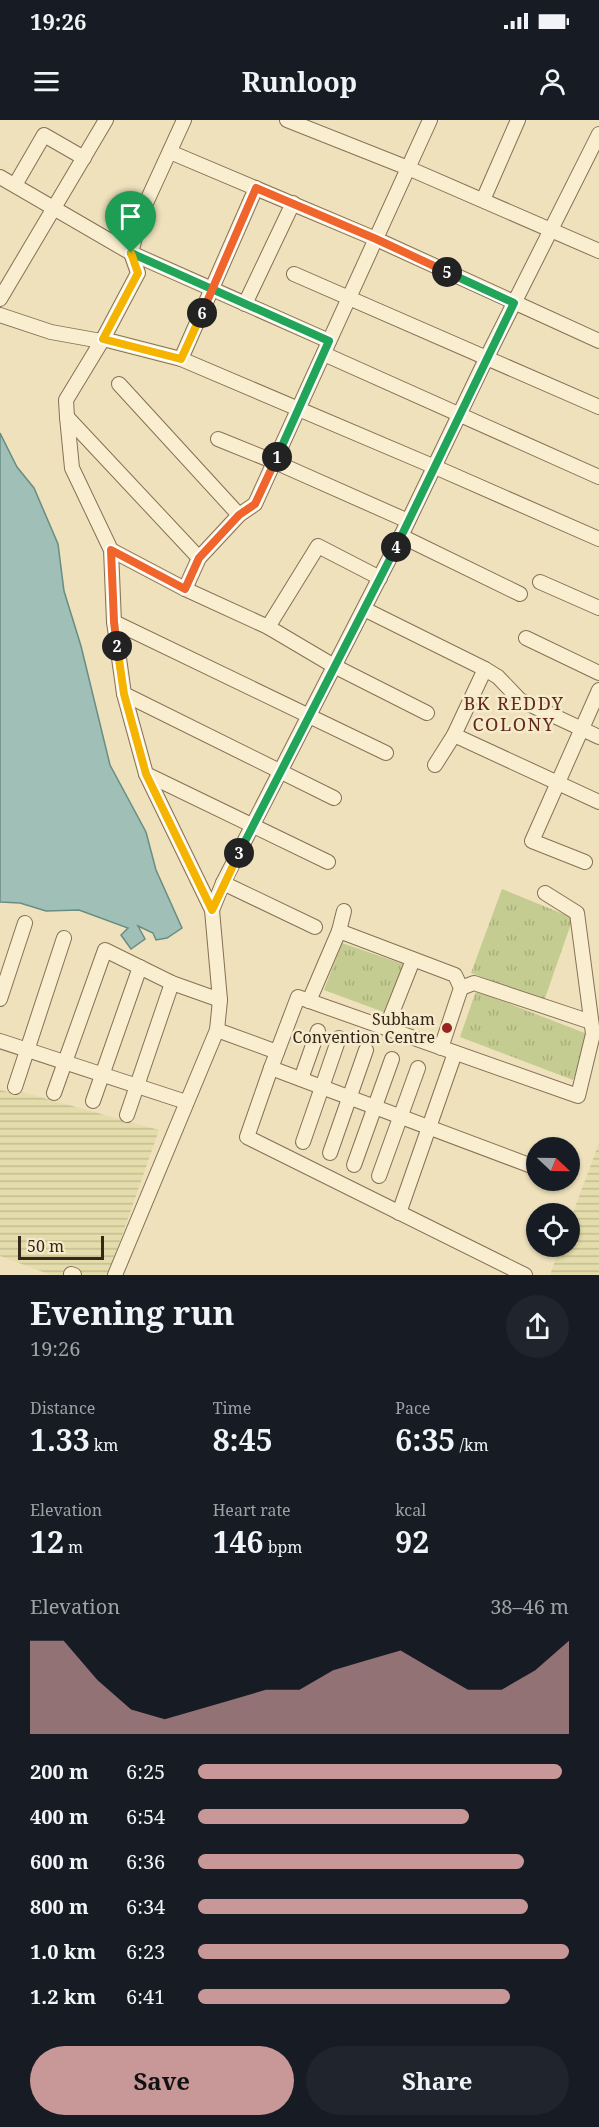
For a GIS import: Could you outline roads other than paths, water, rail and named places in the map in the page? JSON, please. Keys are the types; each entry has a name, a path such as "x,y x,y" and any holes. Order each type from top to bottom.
{"street":[{"path":"0,299 106,120"},
{"path":"115,1275 217,1030 220,1000 212,910 146,774 124,694 114,622 111,550 72,468 66,400 138,273 131,253 141,214 184,120"},
{"path":"287,120 408,168 599,251"},
{"path":"323,134 328,120"},
{"path":"185,589 199,558 239,515 255,504 430,120"},
{"path":"483,200 518,120"},
{"path":"212,910 253,824 401,536 550,231 593,158 599,134"},
{"path":"15,185 44,135 84,158"},
{"path":"170,152 376,239 599,341"},
{"path":"0,177 131,253 245,304 460,415 599,477"},
{"path":"181,359 256,188"},
{"path":"245,304 293,203"},
{"path":"294,274 599,407"},
{"path":"0,315 51,332 102,340 181,359 599,539"},
{"path":"119,384 239,515"},
{"path":"67,417 199,558"},
{"path":"218,439 408,521"},
{"path":"401,536 520,594"},
{"path":"268,627 318,546 380,578"},
{"path":"111,550 185,589 268,627 334,666 427,713"},
{"path":"540,582 599,608"},
{"path":"364,609 485,669 498,677 520,700 599,737"},
{"path":"114,622 386,753"},
{"path":"526,638 599,674"},
{"path":"435,765 454,735 485,669"},
{"path":"585,862 532,841 599,690"},
{"path":"124,694 334,798"},
{"path":"454,735 599,802"},
{"path":"146,774 328,862"},
{"path":"224,883 315,927"},
{"path":"525,1275 247,1137 298,997 578,1096 593,1034 577,913 545,893"},
{"path":"309,1001 339,931 344,910"},
{"path":"0,999 25,923"},
{"path":"339,931 455,975 461,988 441,1048"},
{"path":"15,1087 64,938"},
{"path":"54,1093 105,950 172,983 220,1000"},
{"path":"386,1028 413,960"},
{"path":"93,1101 140,967"},
{"path":"127,1115 172,983"},
{"path":"461,988 474,983 591,1022"},
{"path":"217,1030 277,1052"},
{"path":"301,1079 318,1031"},
{"path":"303,1142 339,1038"},
{"path":"0,1041 138,1084 186,1102"},
{"path":"330,1153 366,1050"},
{"path":"399,1213 455,1053"},
{"path":"354,1165 392,1059"},
{"path":"271,1068 526,1164"},
{"path":"379,1176 418,1068"}],"water":[{"path":"0,433 17,467 34,488 58,544 64,591 81,646 110,765 146,832 156,870 182,928 167,938 156,940 153,933 138,926 145,939 131,949 121,935 128,928 79,910 46,911 20,903 0,902"}],"place":[{"name":"Subham Convention Centre","path":"447,1028"}],"district":[{"name":"BK REDDY COLONY","path":"514,714"}]}
